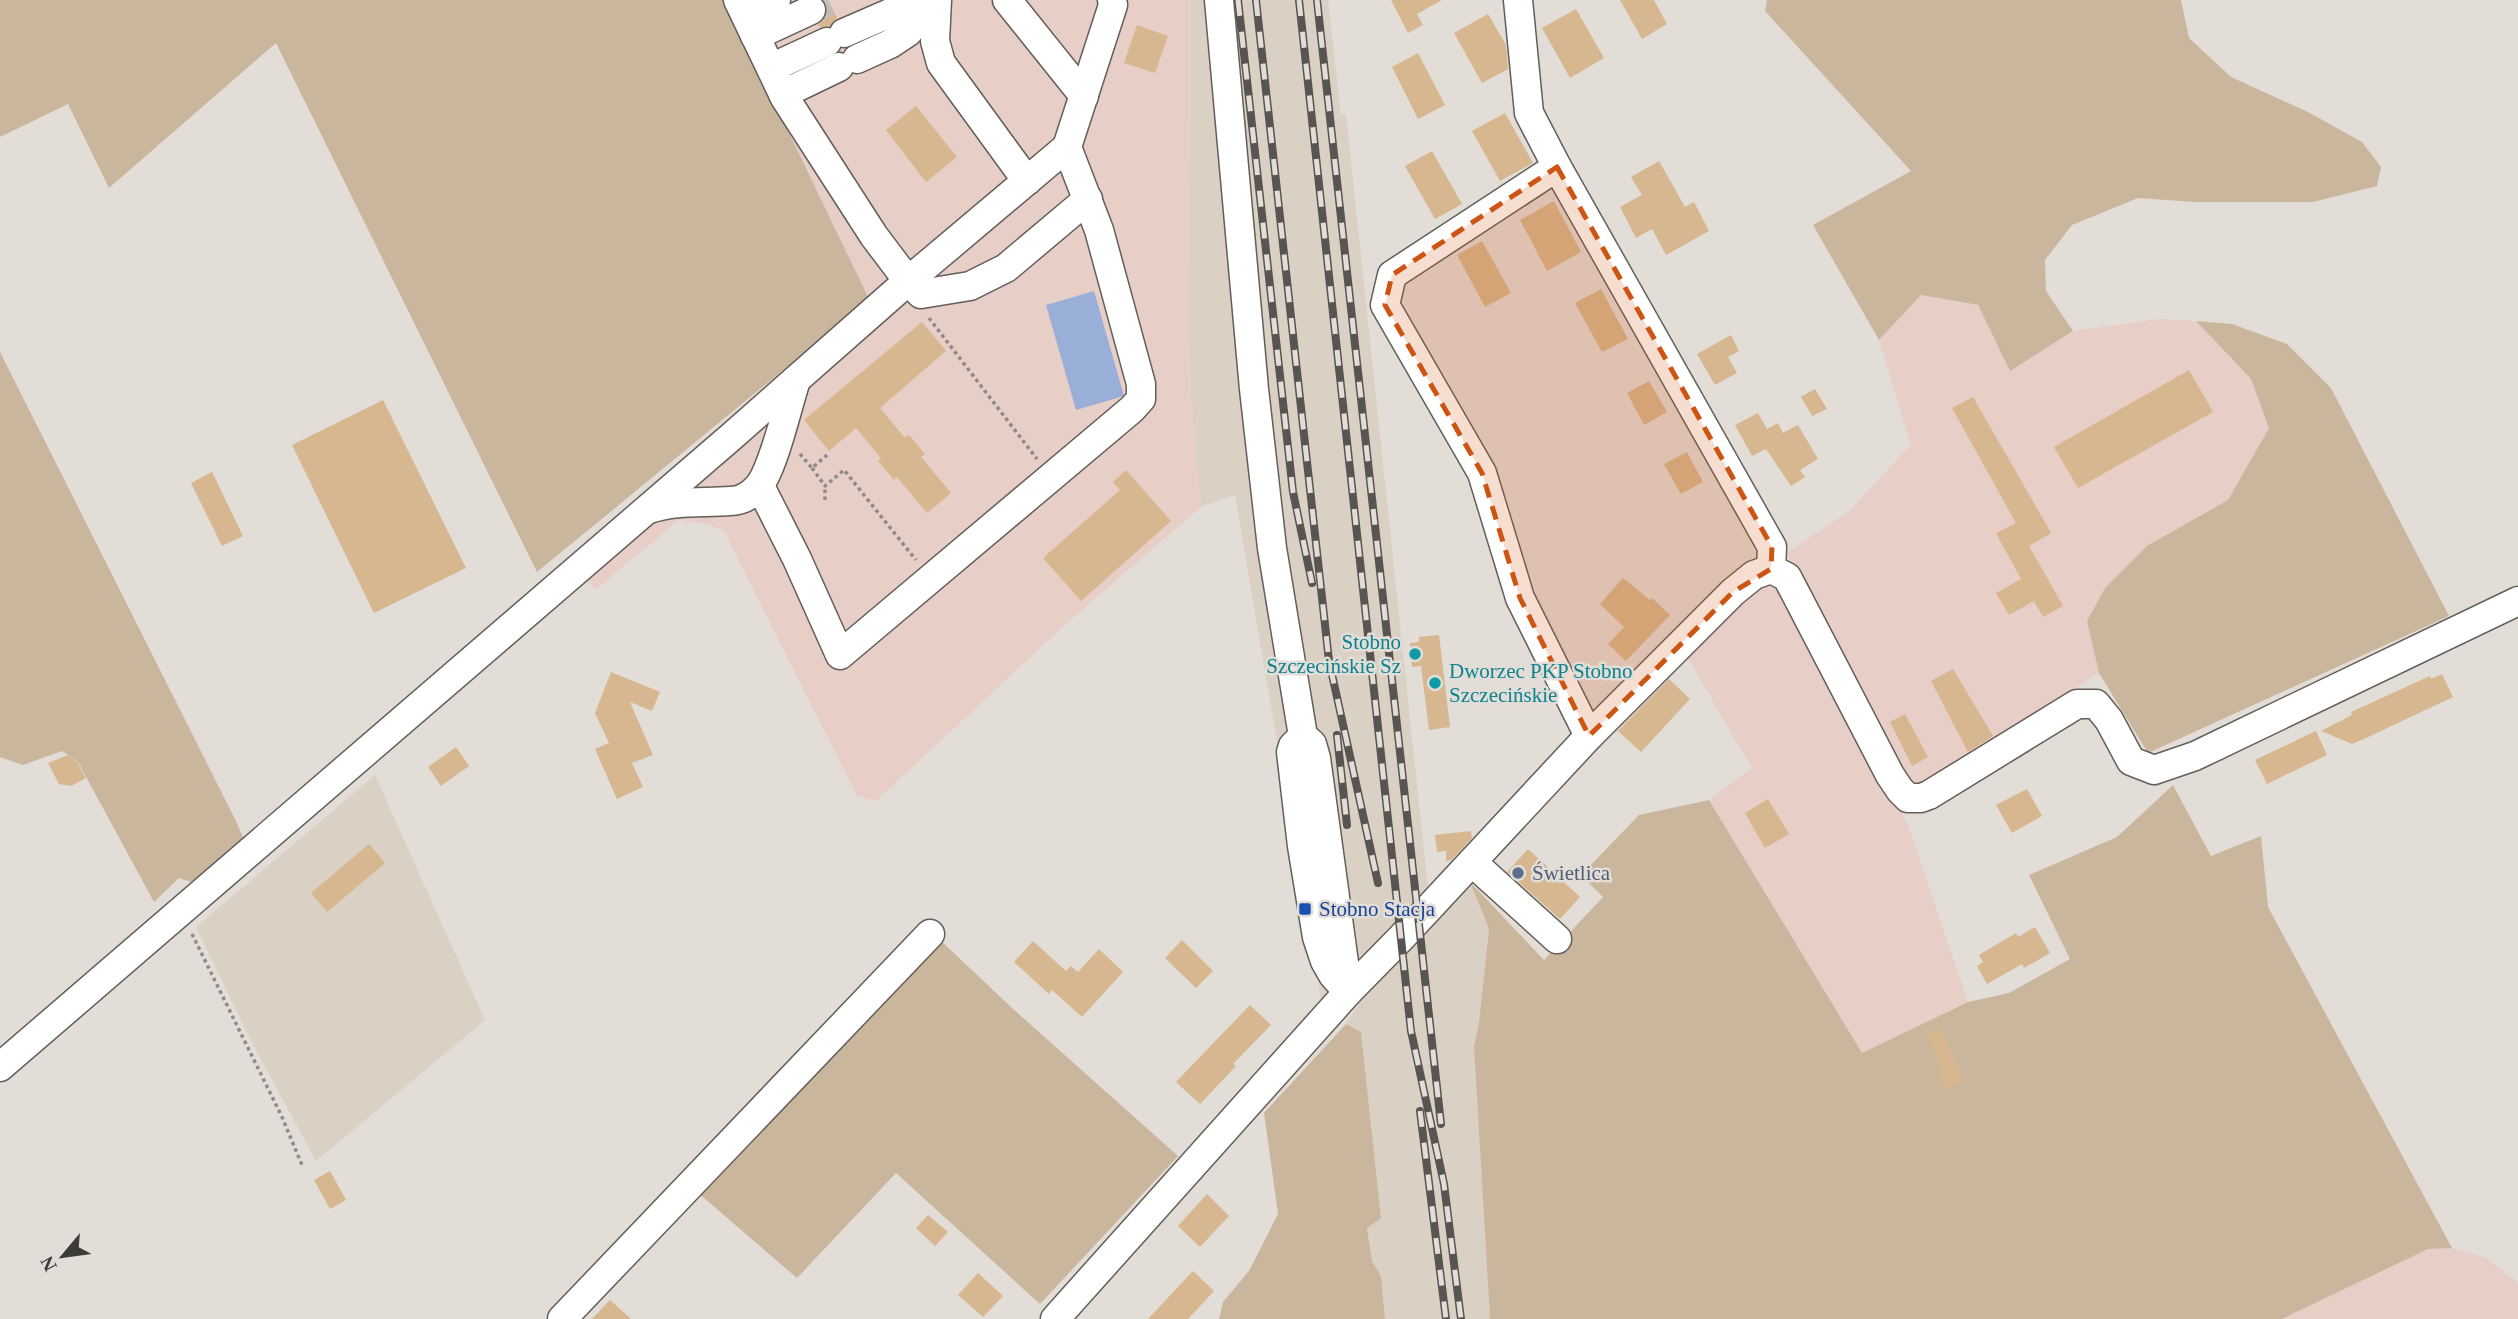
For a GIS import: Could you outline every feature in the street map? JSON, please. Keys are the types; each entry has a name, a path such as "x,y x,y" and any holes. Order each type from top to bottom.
{"street":[{"path":"744,10 776,0"},
{"path":"771,68 920,0"},
{"path":"783,94 890,44 908,32 932,0"},
{"path":"937,0 935,41 941,63 1027,181"},
{"path":"1007,0 1084,96"},
{"path":"781,425 806,386 1067,147 1113,5 1112,0"},
{"path":"1219,0 1254,389 1272,548 1303,736 1312,744 1316,758 1348,992"},
{"path":"1518,0 1530,113 1557,167 1772,547 1771,569"},
{"path":"744,10 824,4"},
{"path":"744,10 783,94 874,236 914,288"},
{"path":"760,485 840,655 1132,409 1141,399 1141,384 1099,230 1067,147"},
{"path":"1557,167 1392,275 1385,305 1482,473 1520,598 1589,736"},
{"path":"0,1067 796,379 914,288 970,286 1006,268 1088,199"},
{"path":"640,514 666,505 735,501 750,495 760,485 770,464 796,379"},
{"path":"1055,1319 1348,992 1589,736 1733,592 1754,575 1771,569 1787,577 1899,790 1908,797 1921,798 2077,704 2096,704 2109,720 2131,761 2154,770 2208,750 2518,601"},
{"path":"1472,863 1557,939"},
{"path":"562,1319 930,934"}],"path":[{"path":"914,288 924,312 1051,477"},
{"path":"798,452 825,486 825,500"},
{"path":"812,468 827,455"},
{"path":"825,486 844,470 931,578"},
{"path":"178,914 190,931 282,1117 302,1165"}],"highlighted area":[{"path":"1557,167 1772,547 1771,569 1733,592 1589,736 1520,598 1482,473 1385,305 1392,275"}],"shaded area":[{"path":"0,0 725,0 868,297 865,303 537,572 276,43 109,188 68,104 0,137"},
{"path":"725,0 1191,0 1189,328 1191,398 1201,507 1066,624 876,801 857,796 724,531 706,524 679,520 595,590 571,562 868,298"},
{"path":"1191,0 1328,0 1341,114 1346,114 1429,898 1323,1011 1235,495 1201,507 1191,398 1189,328"},
{"path":"1767,0 2181,0 2189,38 2231,77 2308,112 2362,142 2381,167 2377,186 2313,202 2194,202 2138,198 2072,225 2045,260 2046,291 2073,331 2010,371 1978,305 1921,295 1879,340 1813,225 1911,171 1765,11"},
{"path":"1921,295 1978,306 2010,370 2073,331 2159,319 2196,321 2251,379 2269,428 2228,500 2147,546 2087,621 2099,673 1922,788 1902,781 1786,553 1848,512 1911,445 1879,340"},
{"path":"2196,321 2232,324 2287,344 2331,388 2449,616 2148,753 2099,673 2087,621 2105,588 2147,546 2228,500 2269,428 2251,379"},
{"path":"0,352 245,842 194,883 179,878 154,902 78,762 62,751 23,765 0,757"},
{"path":"1759,585 1783,585 1908,825 1968,1002 1862,1053 1709,800 1752,768 1684,652"},
{"path":"375,775 485,1020 316,1161 251,1041 196,927"},
{"path":"2173,785 2211,856 2261,836 2268,907 2452,1248 2428,1249 2282,1319 1490,1319 1474,1047 1489,929 1470,882 1544,960 1603,897 1581,875 1639,815 1709,800 1862,1053 1968,1002 2009,993 2070,959 2029,875 2117,837"},
{"path":"1470,882 1489,929 1474,1047 1490,1319 1385,1319 1381,1276 1372,1261 1367,1227 1381,1218 1361,1032 1346,1024 1375,980"},
{"path":"939,939 1178,1156 1040,1304 896,1173 797,1278 697,1192"},
{"path":"1346,1024 1361,1032 1381,1218 1367,1228 1372,1261 1381,1276 1385,1319 1219,1319 1223,1302 1249,1271 1278,1214 1264,1113"},
{"path":"2452,1248 2486,1258 2518,1283 2518,1319 2282,1319 2428,1249"}],"water":[{"path":"1094,291 1124,396 1076,410 1046,305"}],"building":[{"path":"824,0 828,0 837,18 830,26 820,27 818,25 827,12"},
{"path":"1391,0 1442,0 1417,14 1423,25 1408,33"},
{"path":"1620,0 1654,0 1667,24 1642,39"},
{"path":"1576,9 1604,58 1570,78 1542,28"},
{"path":"1488,14 1506,45 1508,69 1482,83 1454,33"},
{"path":"1137,25 1168,36 1155,73 1124,63"},
{"path":"1418,53 1445,105 1418,119 1392,67"},
{"path":"916,106 957,157 926,182 886,130"},
{"path":"1505,113 1533,163 1500,181 1472,131"},
{"path":"1432,151 1462,204 1435,219 1405,166"},
{"path":"1659,161 1685,207 1694,202 1709,231 1666,255 1652,229 1636,238 1620,207 1642,195 1631,177"},
{"path":"1554,201 1581,252 1547,271 1520,220"},
{"path":"1482,241 1511,293 1485,307 1457,255"},
{"path":"1601,289 1628,339 1602,352 1575,303"},
{"path":"922,322 946,351 880,408 905,438 909,435 925,454 921,457 951,493 927,513 897,477 894,480 878,461 881,458 856,428 829,451 804,420"},
{"path":"1731,335 1739,351 1728,357 1737,373 1715,385 1697,354"},
{"path":"2189,370 2213,412 2078,488 2054,447"},
{"path":"1649,381 1667,412 1644,425 1627,393"},
{"path":"1815,389 1827,409 1812,416 1801,397"},
{"path":"1973,397 2051,533 2029,546 2063,606 2043,617 2034,601 2009,615 1996,593 2021,579 1996,533 2016,523 1952,408"},
{"path":"383,400 466,568 374,613 292,445"},
{"path":"1758,413 1767,429 1778,423 1783,433 1798,425 1818,459 1800,470 1805,477 1791,486 1766,449 1752,456 1735,425"},
{"path":"1687,452 1703,482 1681,494 1664,464"},
{"path":"1126,470 1171,521 1081,601 1043,558 1120,490 1113,482"},
{"path":"212,472 243,536 222,546 191,483"},
{"path":"1623,578 1650,600 1652,598 1670,615 1626,661 1608,644 1624,627 1600,604"},
{"name":"Dworzec PKP Stobno Szczecińskie","path":"1439,635 1450,727 1429,730 1421,666 1412,667 1410,643 1419,642 1419,637"},
{"path":"1953,669 1993,736 1968,752 1931,681"},
{"path":"611,672 660,692 652,711 630,702 653,755 632,763 643,787 617,799 595,749 609,743 595,713"},
{"path":"2442,674 2453,697 2364,739 2352,744 2321,731 2352,715 2351,712 2430,676 2431,679"},
{"path":"1669,679 1690,699 1641,752 1618,731"},
{"path":"1905,714 1928,757 1912,766 1890,722"},
{"path":"2316,731 2327,755 2267,784 2255,760"},
{"path":"456,747 469,766 441,786 428,767"},
{"path":"68,755 77,762 86,778 71,786 59,784 48,763"},
{"path":"2027,789 2042,816 2012,833 1996,805"},
{"path":"1768,799 1789,834 1765,848 1745,813"},
{"path":"1471,831 1472,838 1451,860 1446,861 1446,851 1437,852 1435,835"},
{"path":"369,844 385,863 327,912 311,893"},
{"path":"1528,849 1580,897 1560,919 1507,872"},
{"path":"2035,927 2050,953 2024,968 2022,964 1987,984 1977,966 1983,962 1979,955 2016,933 2018,937"},
{"path":"1182,940 1213,971 1196,988 1165,958"},
{"path":"1033,941 1066,971 1071,966 1078,972 1099,949 1123,972 1082,1017 1052,990 1049,994 1014,962"},
{"path":"1250,1005 1271,1025 1233,1064 1236,1066 1200,1104 1176,1082"},
{"path":"1940,1027 1964,1080 1945,1089 1936,1070 1941,1068 1926,1034"},
{"path":"330,1171 346,1200 330,1209 314,1180"},
{"path":"1207,1194 1229,1216 1200,1247 1178,1226"},
{"path":"928,1215 948,1232 935,1246 916,1228"},
{"path":"1193,1271 1214,1291 1188,1319 1148,1319"},
{"path":"978,1273 1003,1296 983,1317 958,1295"},
{"path":"610,1300 631,1319 592,1319"}],"tunnel":[{"path":"811,10 829,2"}],"railway":[{"path":"1238,0 1293,492 1312,583"},
{"path":"1256,0 1329,661 1378,883"},
{"path":"1299,0 1411,1031 1444,1184 1461,1319"},
{"path":"1317,0 1441,1124"},
{"path":"1337,735 1347,825"},
{"path":"1420,1111 1446,1319"}],"place":[{"name":"Stobno Szczecińskie Sz","path":"1415,654"},
{"name":"Dworzec PKP Stobno Szczecińskie","path":"1435,683"},
{"name":"Świetlica","path":"1518,873"},
{"name":"Stobno Stacja","path":"1305,909"}]}
